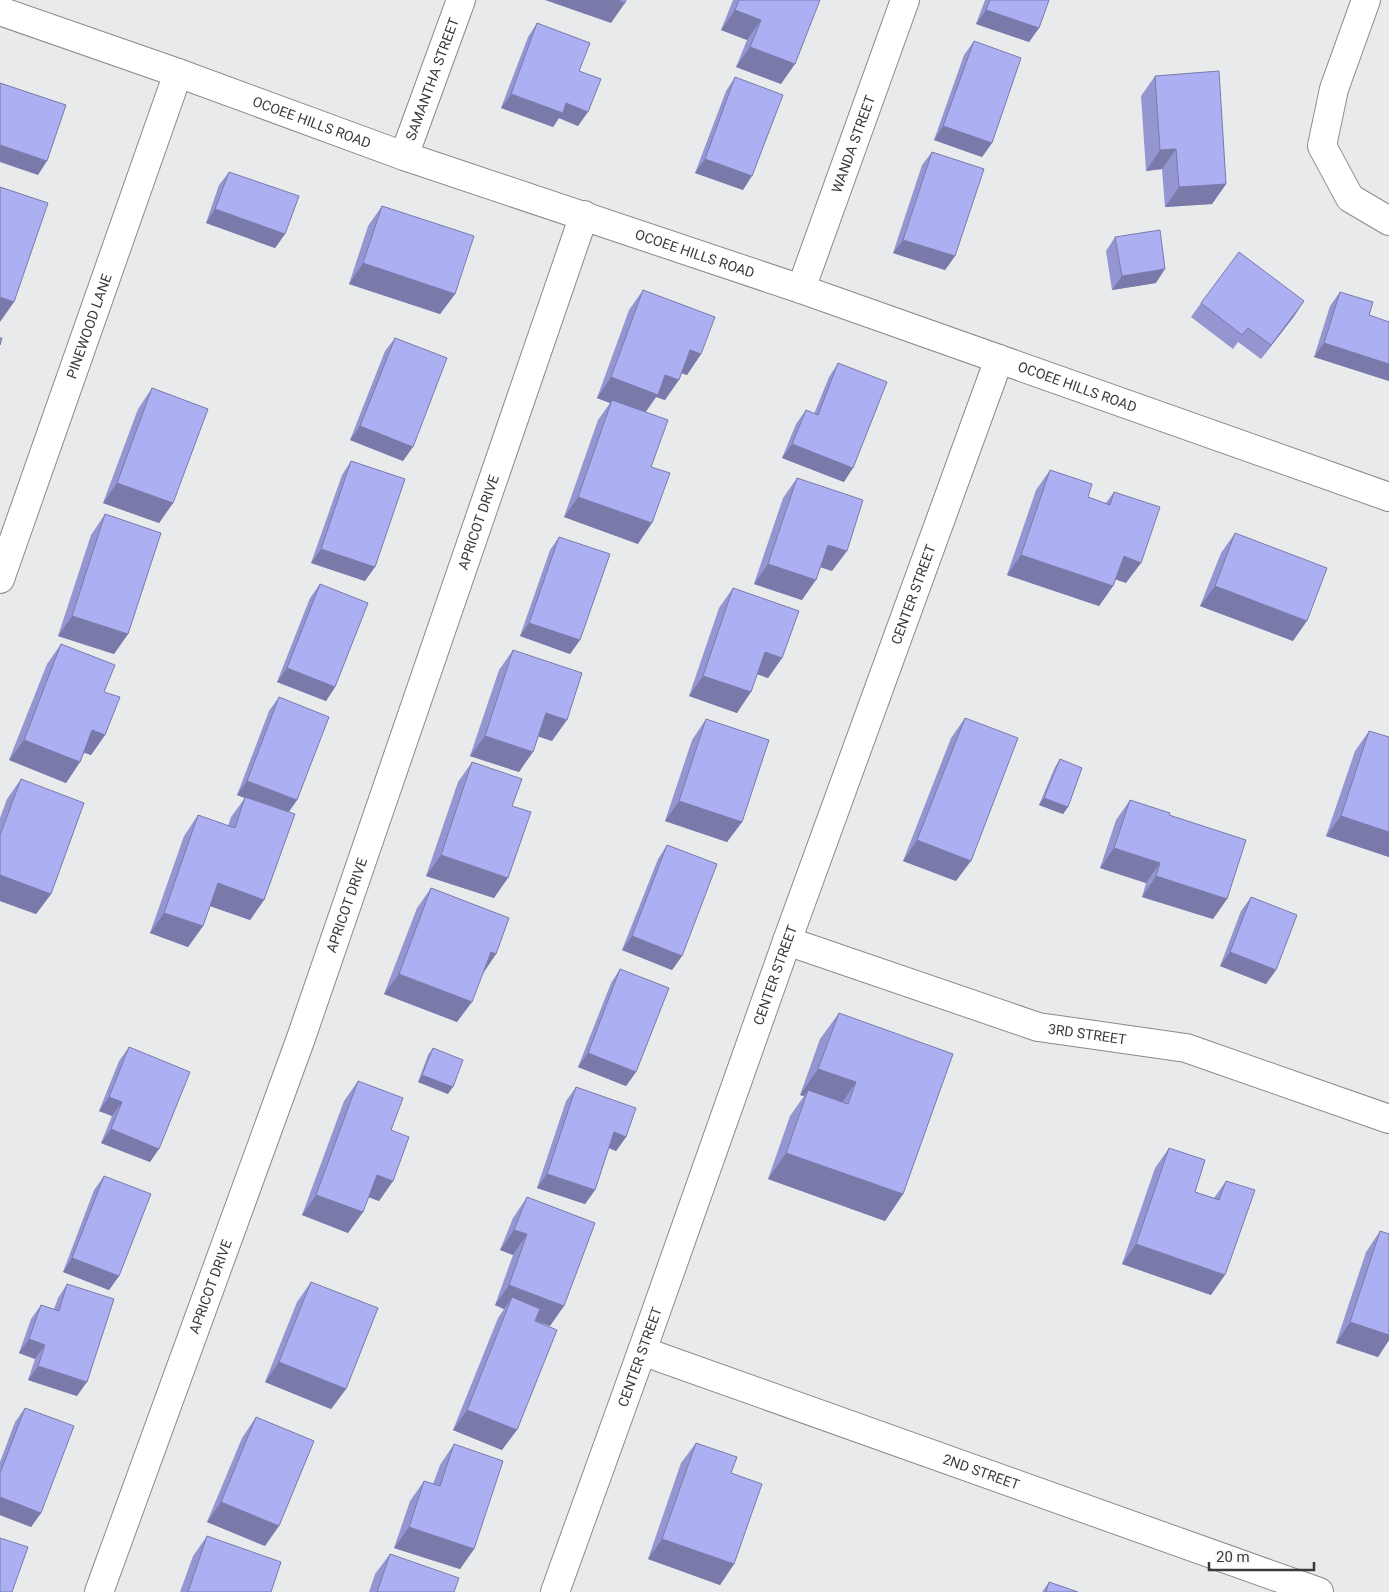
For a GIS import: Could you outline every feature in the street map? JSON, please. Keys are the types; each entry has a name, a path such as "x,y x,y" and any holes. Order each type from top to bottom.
{"street":[{"name":"SAMANTHA STREET","path":"404,156 460,0"},
{"name":"WANDA STREET","path":"801,289 905,0"},
{"path":"1366,0 1334,89 1322,146 1350,198 1389,221"},
{"name":"OCOEE HILLS ROAD","path":"6,8 404,156 801,289 1389,497"},
{"name":"PINEWOOD LANE","path":"0,580 178,73"},
{"name":"APRICOT DRIVE","path":"99,1592 301,1038 584,215"},
{"name":"CENTER STREET","path":"555,1592 787,941 999,359"},
{"name":"3RD STREET","path":"787,941 1038,1027 1186,1048 1389,1119"},
{"name":"2ND STREET","path":"642,1351 1319,1592"}],"building":[{"path":"739,0 820,0 795,64 750,47 761,20 735,10"},
{"path":"990,0 1049,0 1039,28 986,10"},
{"path":"537,23 590,43 579,71 601,79 588,112 566,103 563,113 511,94"},
{"path":"974,41 1021,58 992,143 943,126"},
{"path":"1219,71 1226,184 1179,187 1176,149 1160,150 1155,76"},
{"path":"735,77 783,95 752,176 705,159"},
{"path":"0,83 66,105 47,161 0,145"},
{"path":"932,152 984,169 955,256 903,240"},
{"path":"229,172 299,196 285,234 215,209"},
{"path":"0,187 48,203 14,302 0,297"},
{"path":"382,206 474,236 455,294 363,263"},
{"path":"1160,230 1165,269 1122,276 1115,237"},
{"path":"1239,252 1304,301 1271,345 1248,328 1242,335 1201,303"},
{"path":"643,290 715,317 701,354 690,350 679,380 665,375 658,395 611,377"},
{"path":"1340,292 1373,302 1369,315 1389,322 1389,364 1324,343"},
{"path":"395,338 447,358 413,447 360,426"},
{"path":"838,363 887,382 853,468 792,444 806,410 818,415"},
{"path":"152,388 208,409 173,503 117,483"},
{"path":"612,400 668,420 651,467 670,473 652,523 578,497"},
{"path":"351,461 405,479 375,567 321,549"},
{"path":"1050,470 1092,484 1088,497 1110,505 1114,492 1160,507 1141,563 1124,556 1113,586 1021,555"},
{"path":"797,478 863,500 847,551 828,545 816,580 768,564"},
{"path":"105,514 161,533 128,634 72,616"},
{"path":"1235,533 1327,568 1307,621 1215,586"},
{"path":"559,537 610,554 580,640 529,623"},
{"path":"320,584 368,603 335,687 287,668"},
{"path":"733,588 799,611 782,658 765,652 751,692 703,676"},
{"path":"61,644 115,665 104,692 120,697 105,735 92,730 80,762 24,740"},
{"path":"513,650 582,673 567,720 546,713 533,752 485,736"},
{"path":"279,697 329,717 297,800 247,781"},
{"path":"965,718 1018,738 971,861 917,840"},
{"path":"706,719 769,740 742,822 679,801"},
{"path":"1369,731 1389,737 1389,832 1341,816"},
{"path":"1060,759 1082,768 1068,807 1044,798"},
{"path":"472,762 522,779 512,806 531,812 508,878 441,855"},
{"path":"21,779 84,803 51,894 0,875 0,835"},
{"path":"245,797 295,814 264,900 218,883 203,926 164,913 198,815 235,828"},
{"path":"1130,800 1246,840 1227,899 1156,876 1160,863 1114,848"},
{"path":"667,845 717,864 682,956 632,936"},
{"path":"431,888 509,918 496,954 491,952 472,1002 399,974"},
{"path":"1251,897 1297,915 1276,970 1230,952"},
{"path":"620,969 669,988 636,1072 588,1053"},
{"path":"839,1013 953,1054 903,1194 786,1153 808,1090 848,1104 856,1082 818,1069"},
{"path":"129,1047 190,1072 159,1149 111,1129 122,1102 109,1097"},
{"path":"433,1048 463,1060 453,1087 422,1075"},
{"path":"358,1081 403,1098 391,1130 409,1137 393,1181 377,1175 363,1212 316,1195"},
{"path":"576,1087 636,1108 626,1137 614,1132 595,1190 547,1174"},
{"path":"1169,1148 1205,1160 1195,1192 1219,1200 1226,1181 1255,1190 1225,1275 1136,1244"},
{"path":"104,1176 151,1194 119,1276 72,1258"},
{"path":"527,1197 595,1223 564,1306 509,1285 527,1234 514,1230"},
{"path":"1380,1231 1389,1234 1389,1335 1350,1322"},
{"path":"311,1282 378,1308 346,1389 279,1362"},
{"path":"67,1284 114,1299 87,1382 38,1366 45,1345 29,1339 41,1305 59,1311"},
{"path":"512,1297 540,1309 535,1321 557,1330 517,1430 467,1410"},
{"path":"25,1408 74,1426 41,1513 0,1497 0,1473"},
{"path":"256,1417 314,1441 279,1526 221,1502"},
{"path":"696,1443 737,1457 731,1473 762,1484 734,1564 662,1539"},
{"path":"454,1444 503,1461 474,1549 409,1527 424,1481 440,1486"},
{"path":"207,1536 281,1562 271,1592 188,1592"},
{"path":"0,1538 28,1547 12,1592 0,1592"},
{"path":"390,1554 459,1578 454,1592 377,1592"},
{"path":"1049,1582 1078,1592 1046,1592"}]}
